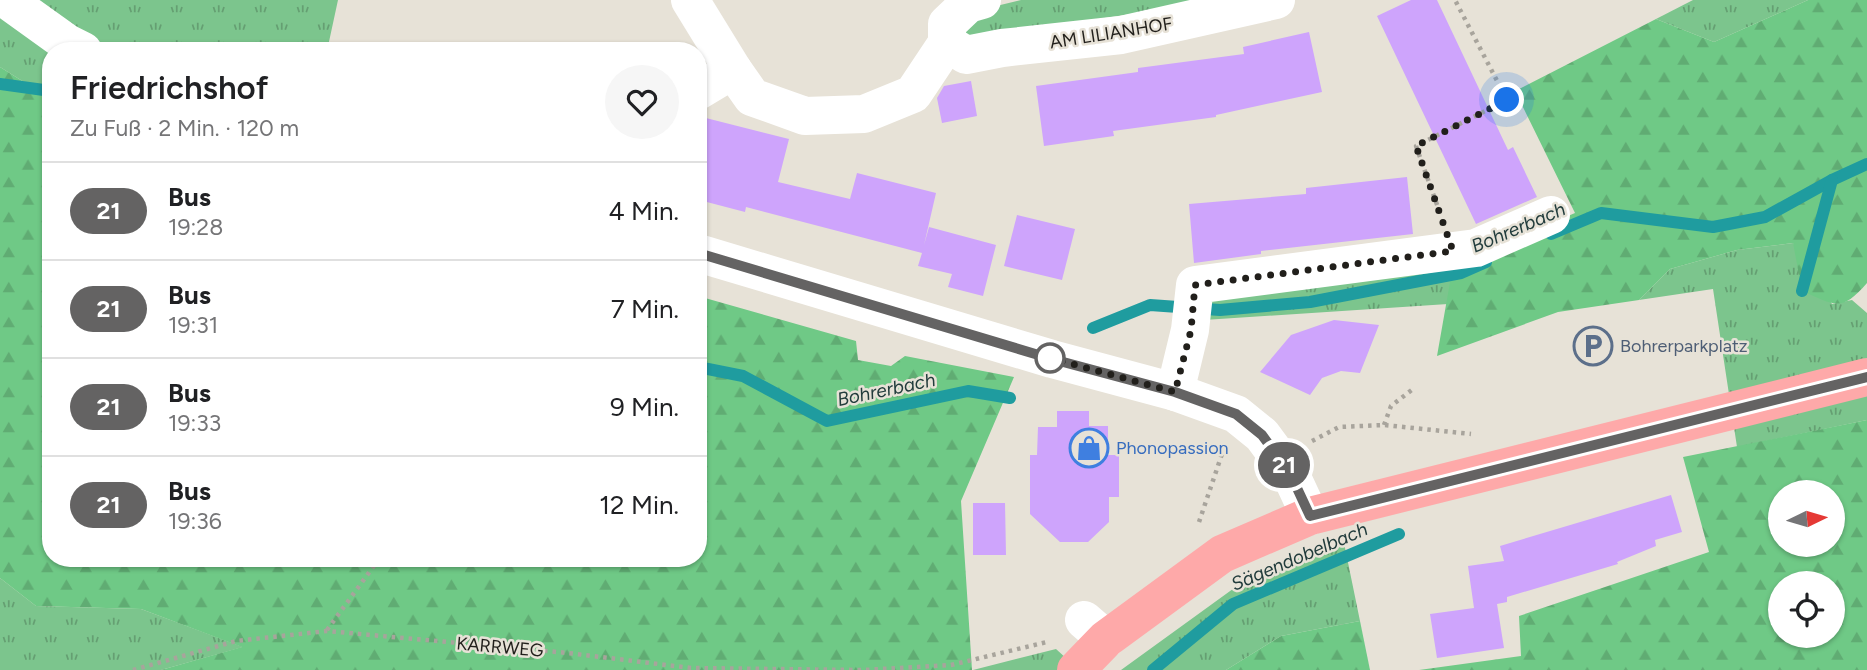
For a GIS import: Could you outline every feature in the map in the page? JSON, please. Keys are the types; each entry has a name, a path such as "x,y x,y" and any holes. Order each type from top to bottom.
{"main road":[{"path":"1076,670 1095,629 1201,569 1222,554 1310,516 1867,377"}],"street":[{"path":"7,0 66,42"},
{"path":"690,0 752,97 805,116 864,114 913,94 947,43 947,24 968,4 982,0"},
{"name":"AM LILIANHOF","path":"947,43 966,55 1002,48 1121,34 1276,0"},
{"path":"707,86 733,70"},
{"path":"1175,392 1191,330 1195,285 1476,248 1551,215"},
{"path":"707,256 1052,359 1175,392 1236,414 1262,435 1290,473 1310,516"}],"path":[{"path":"1453,251 1416,146 1507,100 1455,0"},
{"path":"1384,425 1391,406 1413,389"},
{"path":"1201,569 1189,552 1236,414"},
{"path":"1278,457 1339,427 1384,425 1486,436 1499,468"},
{"path":"327,631 373,567"},
{"name":"KARRWEG","path":"133,670 236,641 327,631 555,652 691,668 863,670 951,665 1095,629"}],"green space":[{"path":"0,0 338,0 329,42 42,42 42,93 0,67"},
{"path":"1021,0 1223,0 961,40 970,19 988,8"},
{"path":"1693,0 1808,0 1714,42 1656,19"},
{"path":"1808,0 1867,0 1867,283 1858,293 1837,304 1802,291 1793,243 1737,250 1670,269 1639,300 1558,312 1437,356 1453,265 1575,213 1515,91 1656,19 1714,42"},
{"path":"0,67 42,93 42,567 707,567 707,299 856,341 858,360 891,366 905,356 1014,377 961,501 972,670 161,670 242,647 141,609 36,606 0,578"},
{"path":"1793,243 1832,304 1852,300 1867,313 1867,420 1737,447 1713,289 1639,300 1670,269 1737,250"},
{"path":"1453,265 1448,304 1204,320 1208,295"},
{"path":"1867,420 1867,670 1419,670 1521,656 1519,616 1709,552 1683,457"},
{"path":"1344,543 1360,621 1281,636 1226,670 1121,670 1237,586 1311,553"},
{"path":"0,578 36,606 141,609 243,647 161,670 0,670"},
{"path":"1360,621 1370,670 1226,670 1281,636"},
{"path":"1056,649 1079,670 973,670"}],"building":[{"path":"1411,0 1437,0 1508,150 1513,147 1537,197 1476,224 1377,16"},
{"path":"1309,32 1322,92 1216,117 1113,131 1114,136 1044,146 1036,86 1138,72 1138,68 1244,54 1243,47"},
{"path":"971,81 977,116 942,123 937,98 944,86"},
{"path":"707,118 789,139 778,182 850,199 857,173 936,193 924,245 929,227 996,245 983,296 948,287 952,274 918,266 922,253 746,207 745,212 707,202"},
{"path":"1407,177 1413,234 1261,251 1261,254 1194,263 1189,204 1306,194 1306,188"},
{"path":"1017,215 1075,229 1062,280 1004,266"},
{"path":"1334,320 1379,325 1360,373 1341,371 1322,378 1310,395 1260,372 1291,335"},
{"path":"1057,411 1089,411 1089,426 1108,426 1108,455 1119,455 1119,497 1109,497 1109,522 1088,542 1060,542 1030,514 1030,455 1037,455 1038,427 1057,427"},
{"path":"1671,495 1682,532 1655,540 1656,546 1617,562 1618,564 1507,597 1507,602 1497,604 1504,648 1437,658 1430,614 1474,608 1468,566 1504,561 1500,546"},
{"path":"973,503 1005,503 1006,555 973,555"}],"waterway":[{"name":"Bohrerbach","path":"0,84 42,90"},
{"name":"Bohrerbach","path":"1551,234 1601,213 1713,227 1765,217 1867,164"},
{"name":"Sägendobelbach","path":"1802,291 1832,180"},
{"name":"Bohrerbach","path":"1093,328 1150,305 1220,310 1310,302 1461,273 1486,262"},
{"name":"Bohrerbach","path":"707,369 743,376 827,421 968,391 1010,398"},
{"name":"Sägendobelbach","path":"1153,670 1233,604 1399,534"}],"bus line":[{"name":"21","path":"707,256 1052,359 1175,392 1236,414 1262,435 1290,473 1310,516 1867,377"}],"place":[{"name":"Bohrerparkplatz","path":"1593,346"},
{"name":"Phonopassion","path":"1089,448"}],"route":[{"path":"1050,358 1175,392 1191,330 1195,285 1453,251 1416,146 1507,100"}]}
